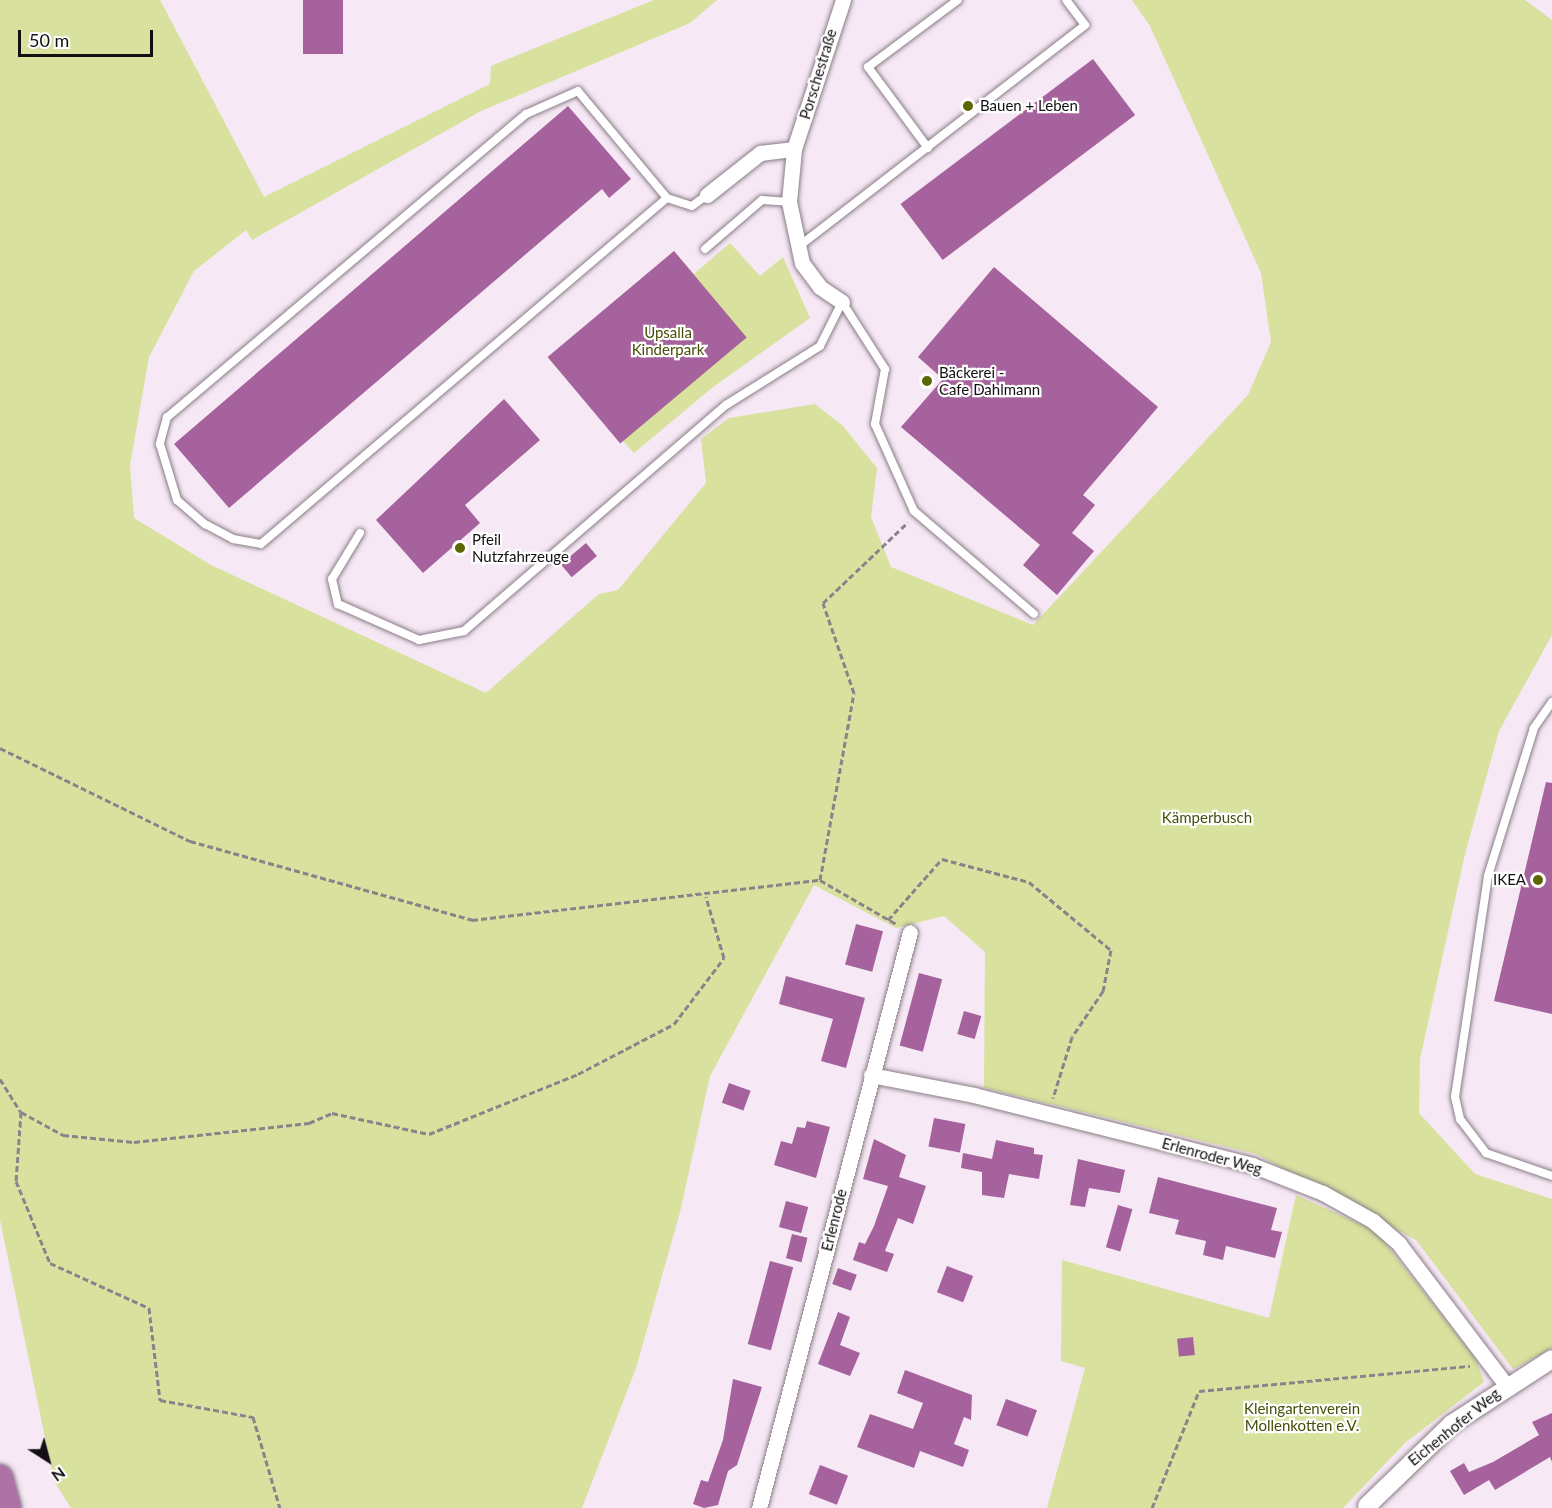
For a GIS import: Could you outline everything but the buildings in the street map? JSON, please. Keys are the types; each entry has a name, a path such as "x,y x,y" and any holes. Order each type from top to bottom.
{"highway":[{"path":"0,1478 6,1508"},
{"path":"0,1486 6,1508"}],"street":[{"name":"Porschestraße","path":"842,302 820,286 797,248 789,202 794,149 843,0"},
{"path":"707,195 760,153 794,149"},
{"name":"Erlenrode","path":"759,1508 910,932"},
{"name":"Erlenroder Weg","path":"871,1075 1049,1114 1252,1165 1373,1221 1399,1244 1506,1385"},
{"name":"Eichenhofer Weg","path":"1366,1507 1452,1424 1506,1385 1552,1359"}],"lane":[{"path":"928,148 868,67 958,0"},
{"path":"797,248 1085,25 1066,0"},
{"path":"667,198 261,544 233,539 205,524 177,500 159,444 167,417 526,114 578,91 667,198 692,206 707,195"},
{"path":"705,249 762,200 789,202"},
{"path":"842,302 885,369 875,424 917,513 1034,614"},
{"path":"360,533 332,579 338,604 420,640 464,631 726,405 820,346 842,302"},
{"path":"1552,702 1534,728 1488,876 1455,1097 1460,1119 1486,1152 1552,1176"}],"path":[{"path":"820,880 854,693 823,603 917,513"},
{"path":"0,748 190,841 472,920 706,897 820,880 910,932"},
{"path":"888,920 942,859 1029,882 1111,950 1103,990 1072,1037 1049,1114"},
{"path":"0,1079 21,1112 63,1135 134,1143 309,1123 332,1113 429,1134 578,1074 674,1024 724,958 706,897"},
{"path":"21,1112 16,1181 50,1263 149,1308 160,1400 253,1417 280,1508"},
{"path":"1152,1508 1199,1390 1490,1364"}],"green space":[{"name":"Kämperbusch","path":"0,0 160,0 264,197 490,84 491,66 654,0 717,0 690,23 481,111 252,240 246,230 194,271 149,357 130,465 134,518 211,565 486,693 599,594 618,590 706,483 701,439 729,418 815,404 843,426 877,468 871,517 891,567 1033,625 1248,395 1271,342 1261,273 1150,26 1132,0 1525,0 1552,20 1552,635 1499,731 1465,854 1420,1059 1419,1113 1475,1174 1552,1199 1552,1348 1513,1369 1416,1240 1256,1154 984,1088 985,952 944,916 896,928 814,885 710,1076 680,1212 636,1368 582,1508 71,1508 54,1481 0,1220"},
{"name":"Upsalla Kinderpark","path":"730,243 760,276 783,257 810,318 713,387 634,453 548,358 674,251 694,274"},
{"name":"Kleingartenverein Mollenkotten e.V.","path":"1296,1195 1376,1231 1476,1359 1484,1382 1405,1443 1343,1508 1047,1508 1085,1368 1061,1361 1062,1260 1269,1318"}],"place":[{"name":"Bauen + Leben","path":"968,106"},
{"name":"Bäckerei - Cafe Dahlmann","path":"927,381"},
{"name":"Pfeil Nutzfahrzeuge","path":"460,548"},
{"name":"IKEA","path":"1538,880"}]}
